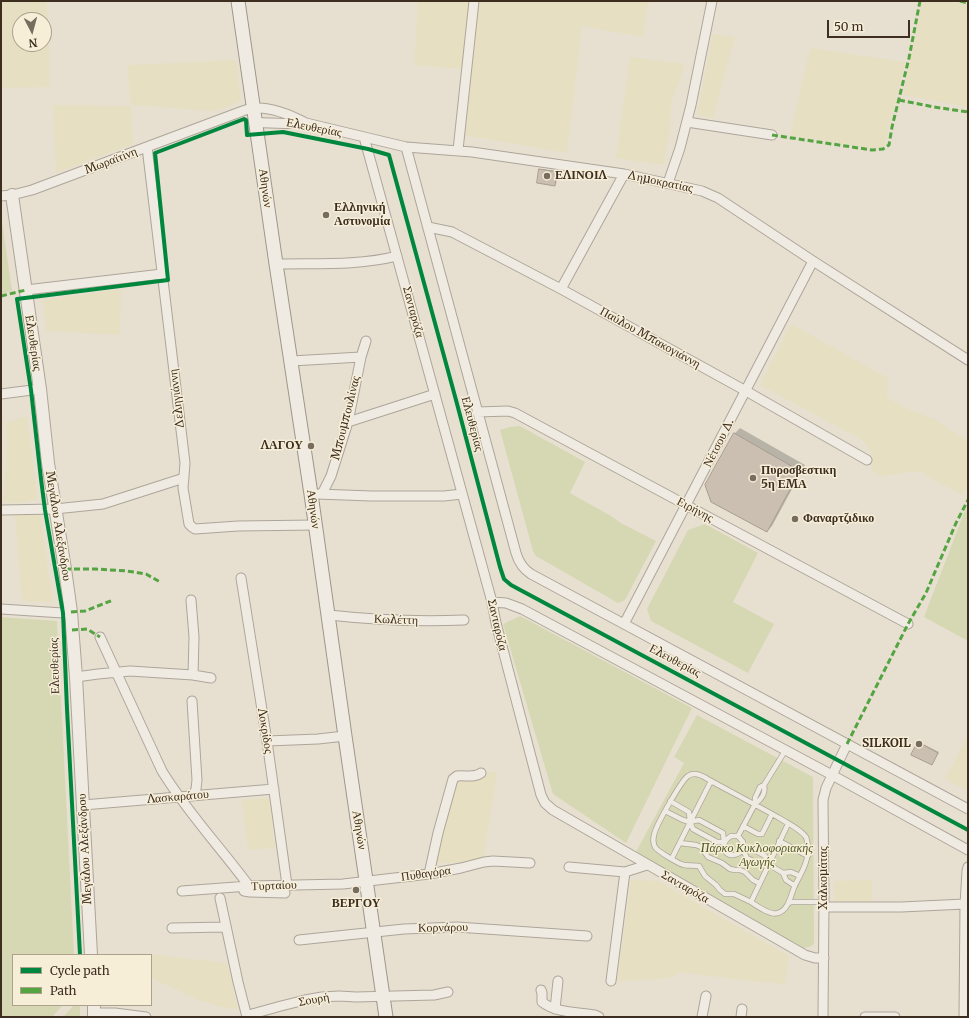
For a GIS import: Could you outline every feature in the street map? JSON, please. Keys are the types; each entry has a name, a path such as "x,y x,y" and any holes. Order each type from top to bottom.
{"main road":[{"name":"Αθηνών","path":"238,1 291,361 317,494 316,525 386,1017"}],"street":[{"path":"458,150 474,1"},
{"path":"668,183 680,148 712,1"},
{"name":"Δημοκρατίας","path":"254,108 267,109 296,118 306,123 406,147 458,150 624,174 702,191 718,198 813,262 968,360"},
{"name":"Μωραϊτίνη","path":"7,195 32,190 254,108"},
{"path":"686,122 772,135"},
{"name":"Δημοκρατίας","path":"256,123 306,123"},
{"name":"Σανταρόζα","path":"364,137 492,602 496,623 541,795 545,803 553,810 647,865 805,955 814,958 824,958"},
{"name":"Δεληγιάννη","path":"147,147 185,463 184,493 189,524 195,529 238,526 316,525"},
{"name":"Ελευθερίας","path":"406,147 516,553 525,570 968,809"},
{"path":"561,289 624,174"},
{"name":"Μεγάλου Αλεξάνδρου","path":"7,195 26,290 40,389 48,464 71,612 76,677 91,954"},
{"name":"Παύλου Μπακογιάννη","path":"428,227 452,232 561,289 746,391 867,460"},
{"path":"276,264 356,262 397,256"},
{"name":"Νέτσου Δ.","path":"624,624 813,262"},
{"path":"26,290 162,274"},
{"name":"Μπουμπουλίνας","path":"317,494 331,476 348,422 366,341"},
{"path":"291,361 362,357"},
{"path":"1,394 40,389"},
{"path":"348,422 435,394"},
{"name":"Ειρήνης","path":"477,412 508,411 515,413 908,624"},
{"path":"1,510 55,509 103,504 184,478"},
{"path":"317,494 370,496 444,496 462,494"},
{"name":"Λοκρίδος","path":"241,578 274,789 286,889"},
{"path":"191,600 194,637 193,675"},
{"path":"492,602 506,603 522,609 968,850"},
{"path":"1,609 63,613 71,612"},
{"name":"Κωλέττη","path":"328,615 394,620 464,620"},
{"path":"100,637 162,771 179,797 249,886"},
{"path":"76,677 130,671 193,675 211,678"},
{"path":"192,701 197,780 196,789 193,796"},
{"path":"267,741 318,739 345,736"},
{"name":"Χαλκομάτας","path":"823,1017 824,800 826,788 847,744"},
{"path":"430,874 438,833 453,779 457,776 478,776 481,773"},
{"name":"Λασκαράτου","path":"83,805 274,789"},
{"name":"Πυθαγόρα","path":"366,882 430,874 484,862 530,863"},
{"path":"569,867 625,872 647,865"},
{"path":"964,1017 965,904 968,868"},
{"path":"611,982 625,872"},
{"name":"Τυρταίου","path":"182,891 249,886 286,889 366,882"},
{"path":"234,888 250,892 286,889"},
{"path":"220,898 247,1017"},
{"path":"824,905 901,907 965,904"},
{"path":"172,928 226,927"},
{"name":"Κορνάρου","path":"299,940 404,929 457,927 587,936"},
{"path":"552,1012 558,981"},
{"path":"541,990 542,1002 552,1012 595,1015 598,1017"},
{"name":"Σουρή","path":"247,1017 252,1014 270,1013 305,1000 322,997 434,995 448,992"},
{"path":"702,1017 706,996"},
{"path":"94,1012 146,1017"},
{"path":"865,1017 895,1017"}],"lane":[{"path":"738,836 755,804 755,798 760,787 764,785 785,751"},
{"path":"698,774 711,781 772,814 803,833 807,839 808,856 806,862 789,903 780,913 775,914 759,908 751,902 734,894 725,894 705,876 699,866 684,865 654,847 654,834 670,800 687,776 698,774"},
{"path":"672,858 711,781"},
{"path":"670,800 689,812 690,822 693,829 716,842 724,842 731,836 738,836"},
{"path":"665,811 690,822 698,820 723,833 724,849 730,855 736,855 743,850 751,848 765,856 768,864"},
{"path":"743,826 758,834 762,834 772,814"},
{"path":"751,902 788,824"},
{"path":"738,836 743,842 743,850 747,858 759,864 768,864 783,873 786,880 795,886"},
{"path":"779,841 808,856"},
{"path":"680,843 701,847 708,856 730,869 745,872 753,880 759,883"},
{"path":"722,863 727,853"},
{"path":"783,873 791,872 800,876"},
{"path":"789,903 824,905"}],"shaded area":[{"path":"1,1 47,1 47,12 12,12 12,52 49,52 50,87 1,88"},
{"path":"418,1 469,1 462,69 414,65"},
{"path":"478,1 649,1 643,37 582,26 567,153 464,135"},
{"path":"922,1 968,1 968,107 903,95"},
{"path":"713,34 735,37 713,118 697,115"},
{"path":"810,48 905,62 884,147 876,149 790,136"},
{"path":"630,57 684,64 682,75 673,97 664,164 616,158"},
{"path":"236,60 241,101 216,111 131,105 127,65"},
{"path":"53,105 131,106 133,144 56,173"},
{"path":"121,289 120,335 46,331 43,300"},
{"path":"791,324 888,378 887,397 901,406 936,420 968,442 968,486 962,495 918,471 881,476 872,470 871,452 864,441 760,385"},
{"path":"27,416 38,500 14,503 3,502 7,445 6,423"},
{"path":"40,513 53,602 22,601 15,515"},
{"path":"968,735 968,791 945,779"},
{"path":"486,772 497,772 484,857 466,862 436,863 457,779 477,779"},
{"path":"269,798 275,848 248,850 242,800"},
{"path":"631,880 658,881 789,956 785,984 678,972 675,977 617,981"},
{"path":"872,880 872,903 834,903 834,881"},
{"path":"152,954 227,963 238,1008 228,1009 199,1000 152,978"}],"green space":[{"path":"1,215 12,291 1,294"},
{"path":"520,426 585,462 570,493 621,523 656,541 625,600 618,603 536,556 533,551 500,430"},
{"path":"968,507 968,641 924,617 964,513"},
{"path":"705,524 758,553 733,602 774,624 748,673 651,621 647,609 688,530"},
{"path":"520,616 692,708 626,843 553,794 503,624"},
{"path":"1,617 57,621 74,954 12,954 12,1006 62,1006 52,1017 1,1017"},
{"name":"Πάρκο Κυκλοφοριακής Αγωγής","path":"697,715 813,777 814,943 812,946 803,948 636,852 684,763 674,757"},
{"path":"73,1006 80,1006 80,1017 63,1017"}],"building":[{"path":"539,169 557,172 555,186 537,183"},
{"name":"Πυροσβεστικη 5η ΕΜΑ","path":"734,433 800,471 767,532 711,502 705,485"},
{"path":"918,742 938,753 932,765 911,755"}],"marked path":[{"path":"772,135 872,150 883,149 889,145 909,58 920,1"},
{"path":"960,1 968,3"},
{"path":"899,100 968,112"},
{"path":"1,296 26,290"},
{"path":"847,744 908,624 926,593 956,523 968,500"},
{"path":"65,569 127,571 146,574 160,582"},
{"path":"71,612 85,611 113,600"},
{"path":"72,630 87,629 100,637"}],"cycle path":[{"path":"80,954 63,613 45,510 31,390 17,299 168,280 155,153 244,119 246,120 247,135 283,132 368,149 389,155 504,579 511,585 968,830"}],"place":[{"name":"ΕΛΙΝΟΙΛ","path":"547,176"},
{"name":"Ελληνική Αστυνομία","path":"326,215"},
{"name":"ΛΑΓΟΥ","path":"311,446"},
{"name":"Πυροσβεστικη 5η ΕΜΑ","path":"753,478"},
{"name":"Φαναρτζιδικο","path":"795,519"},
{"name":"SILKOIL","path":"919,744"},
{"name":"ΒΕΡΓΟΥ","path":"356,890"}]}
